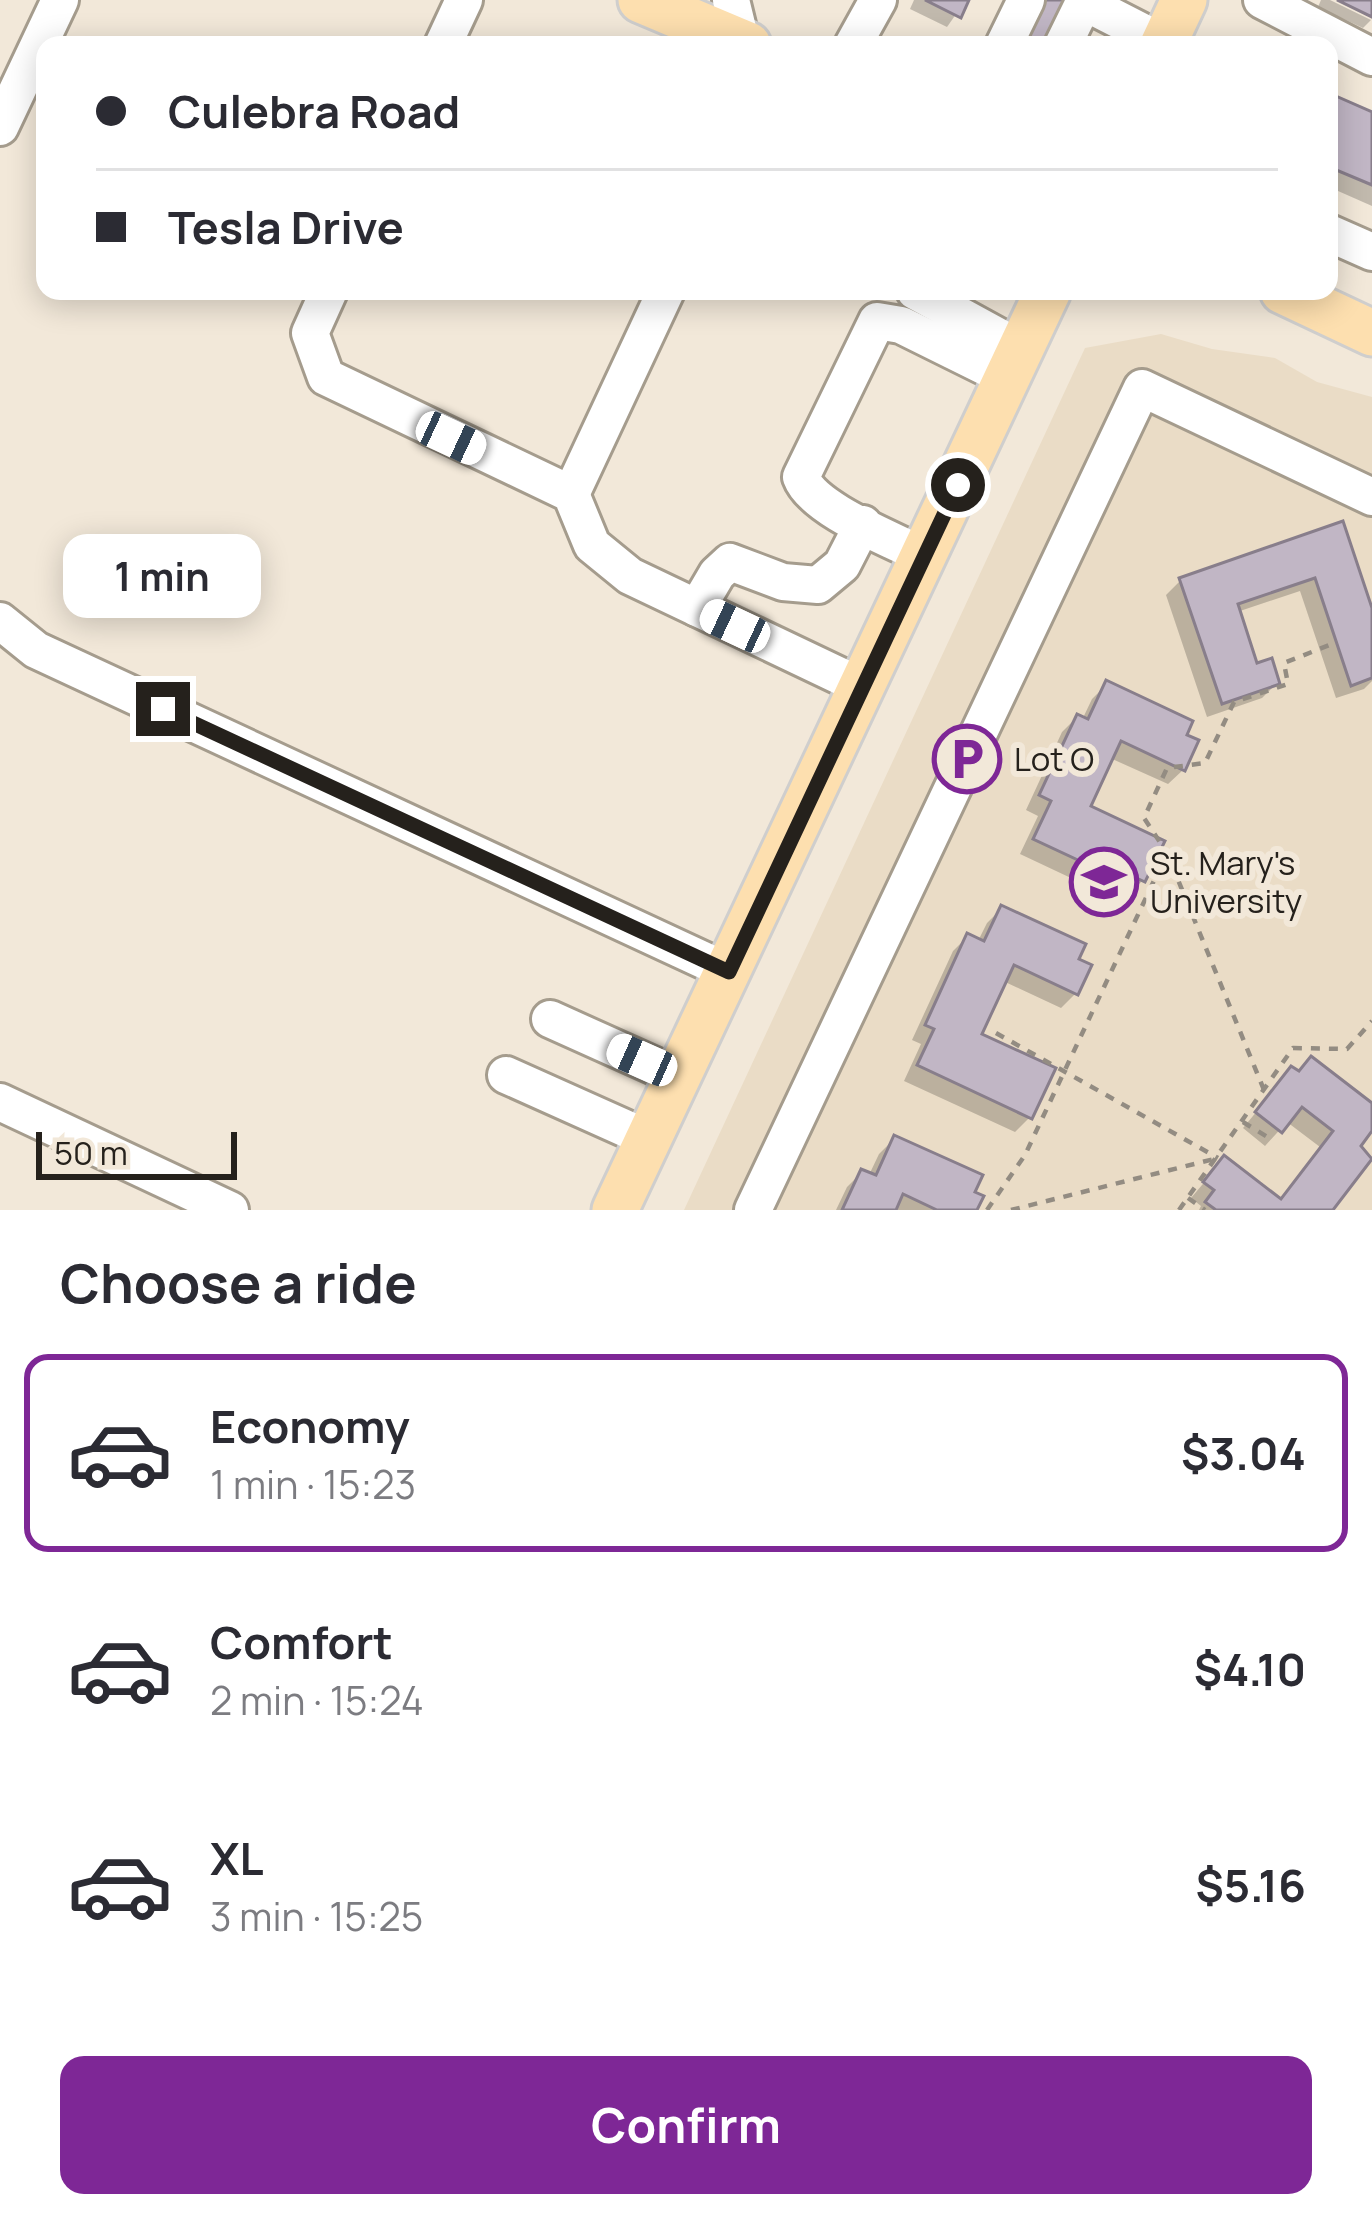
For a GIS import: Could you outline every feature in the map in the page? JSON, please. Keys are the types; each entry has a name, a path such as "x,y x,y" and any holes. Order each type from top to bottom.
{"main road":[{"path":"641,0 740,29"},
{"path":"1167,36 1184,0"},
{"path":"615,1210 1044,300"},
{"path":"1302,300 1372,333"}],"street":[{"path":"43,36 60,0"},
{"path":"447,36 464,0"},
{"path":"859,36 878,0"},
{"path":"1008,36 1026,0"},
{"path":"1262,0 1305,10 1372,57"},
{"path":"1068,36 1085,1 1148,36"},
{"path":"0,127 36,51"},
{"path":"1338,237 1372,252"},
{"path":"325,300 310,333 326,377 571,494 592,544 630,576 863,687"},
{"path":"571,494 662,300"},
{"path":"927,300 1015,364"},
{"path":"924,556 806,490 801,477 877,321 902,325 1015,364"},
{"path":"753,1210 1142,388 1372,497"},
{"path":"697,608 716,574 730,562 783,582 818,585 842,565 863,524"},
{"path":"0,621 36,650 729,972"},
{"path":"550,1019 679,1077"},
{"path":"506,1076 649,1139"},
{"path":"0,1102 230,1210"}],"path":[{"path":"1264,1090 1167,853 1144,818 1167,768 1204,763 1234,702 1288,684 1284,663 1337,642"},
{"path":"987,1210 1025,1155 1167,853"},
{"path":"1178,1210 1293,1048 1347,1049 1372,1021"},
{"path":"996,1033 1218,1158"},
{"path":"1243,1122 1269,1138"},
{"path":"1011,1210 1218,1158"},
{"path":"1188,1198 1205,1210"}],"shaded area":[{"name":"St. Mary's University","path":"1161,334 1212,349 1275,358 1317,382 1372,397 1372,1210 684,1210 1085,348"}],"building":[{"path":"925,0 969,0 961,18"},
{"path":"1043,0 1075,0 1057,36 1026,36"},
{"path":"1337,0 1372,0 1372,17"},
{"path":"1338,97 1372,112 1372,185 1338,171"},
{"path":"1343,521 1372,608 1372,678 1351,686 1315,578 1238,604 1257,663 1272,658 1280,684 1222,704 1179,578"},
{"path":"1106,680 1193,721 1187,735 1199,740 1185,771 1121,741 1091,806 1165,841 1145,882 1128,874 1125,882 1033,839 1051,801 1039,795 1077,714 1088,719"},
{"path":"1001,905 1086,944 1079,959 1092,965 1078,995 1014,965 982,1034 1056,1068 1032,1119 917,1065 934,1029 925,1025 967,933 984,941"},
{"path":"1311,1056 1372,1103 1372,1131 1361,1146 1372,1159 1333,1210 1216,1210 1205,1202 1214,1190 1203,1182 1224,1155 1281,1199 1333,1131 1302,1107 1282,1133 1255,1112 1291,1066 1299,1071"},
{"path":"894,1135 983,1175 975,1192 984,1196 977,1210 937,1210 903,1194 896,1210 842,1210 861,1169 876,1175"}],"place":[{"name":"Lot O","path":"967,759"},
{"name":"St. Mary's University","path":"1104,882"}],"route":[{"path":"163,709 729,972 958,485"}]}
